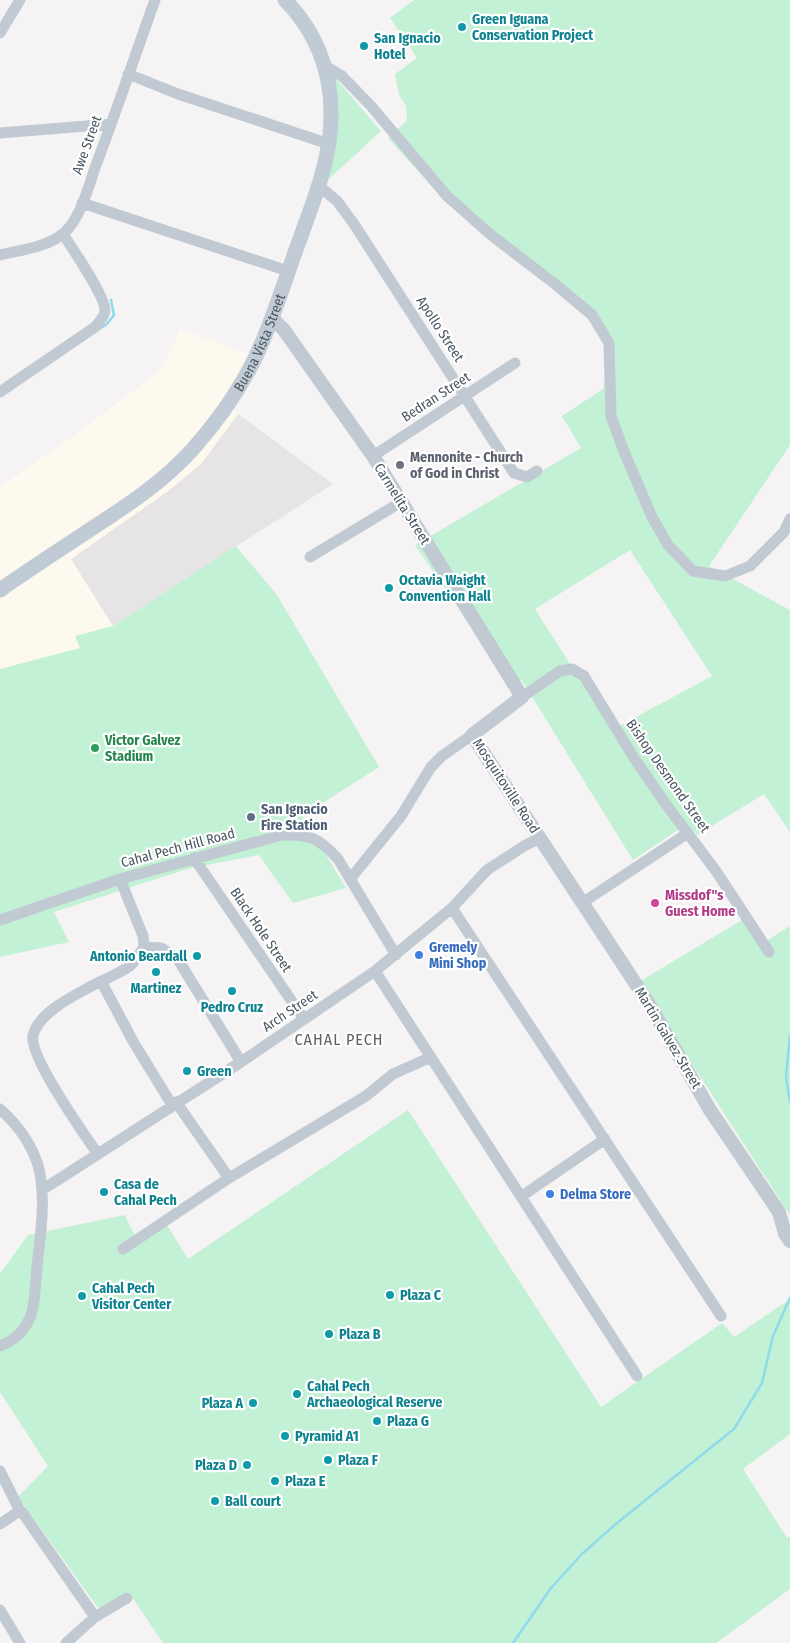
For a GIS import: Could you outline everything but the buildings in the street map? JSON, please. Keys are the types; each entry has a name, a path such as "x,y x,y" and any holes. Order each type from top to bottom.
{"main road":[{"name":"Buena Vista Street","path":"0,590 126,507 162,480 204,436 255,359 272,318 319,186 329,144 332,111 325,66 307,27 285,0"}],"street":[{"path":"0,32 20,0"},
{"name":"Awe Street","path":"0,255 38,246 63,234 75,219 155,0"},
{"path":"325,66 342,76 371,106 447,196 491,235 592,315 609,343 611,416 625,454 652,517 668,545 694,571 725,576 750,566 784,532 790,519"},
{"path":"128,74 178,94 329,144"},
{"path":"0,133 111,124"},
{"name":"Apollo Street","path":"319,186 337,201 354,224 514,473 527,477 537,471"},
{"path":"82,203 288,271"},
{"path":"0,392 94,327 101,321 105,313 102,298 63,234"},
{"name":"Carmelita Street","path":"272,318 284,330 373,456 522,697"},
{"name":"Bedran Street","path":"373,456 515,363"},
{"path":"310,556 401,502"},
{"name":"Bishop Desmond Street","path":"522,697 560,671 572,669 584,676 634,758 716,871 769,952"},
{"path":"350,878 401,816 431,767 442,756 522,697"},
{"name":"Mosquitoville Road","path":"472,735 540,838"},
{"path":"582,903 688,833"},
{"name":"Cahal Pech Hill Road","path":"0,920 120,879 282,836 301,834 316,838 338,858 396,955"},
{"name":"Martin Galvez Street","path":"540,838 649,1004 710,1110 778,1212 785,1234 790,1241"},
{"name":"Arch Street","path":"42,1190 241,1062 375,971 452,908 487,870 540,838"},
{"name":"Black Hole Street","path":"194,858 304,1020"},
{"path":"97,1153 66,1106 42,1064 34,1047 32,1037 36,1027 56,1005 131,965 144,947 143,936 120,879"},
{"path":"452,908 721,1316"},
{"path":"144,947 161,948 177,958 241,1062"},
{"path":"375,971 637,1376"},
{"path":"101,981 134,1043 174,1104 229,1178"},
{"path":"123,1249 229,1178 366,1096 393,1074 431,1057"},
{"path":"0,1109 13,1121 34,1155 42,1190 42,1212 34,1298 30,1317 17,1337 0,1346"},
{"path":"522,1196 604,1139"},
{"path":"0,1471 20,1511 95,1617"},
{"path":"0,1524 20,1511"},
{"path":"66,1643 95,1617 127,1598"},
{"path":"0,1610 20,1643"}],"shaded area":[{"path":"180,329 255,356 226,404 238,414 203,463 167,492 71,559 113,626 76,636 81,648 0,669 0,487 76,434 163,368"},
{"path":"238,414 333,484 113,626 71,559 167,492 202,463"}],"green space":[{"path":"414,0 790,0 790,445 709,566 790,610 790,832 764,794 697,835 687,824 633,860 521,679 511,685 415,545 581,448 562,416 603,389 611,353 609,337 494,236 448,204 388,138 407,121 406,106 399,95 395,74 417,58 390,18","holes":["630,550 712,676 612,730 535,609"]},
{"path":"325,66 381,131 317,190 330,136"},
{"path":"236,546 277,595 379,767 302,816 346,888 293,903 259,855 187,869 54,912 69,942 0,957 0,669 80,648 75,636 113,626"},
{"path":"742,920 759,946 790,926 790,1215 639,982"},
{"path":"408,1110 601,1407 722,1323 734,1337 790,1299 790,1434 743,1469 787,1538 790,1536 790,1589 716,1643 163,1643 130,1594 99,1609 18,1497 48,1466 0,1392 0,1274 28,1235 125,1215 138,1243 167,1225 188,1259"}],"waterway":[{"path":"99,329 107,324 114,315 111,300"},
{"path":"790,1036 786,1077 790,1102"},
{"path":"513,1643 551,1588 582,1554 617,1523 734,1429 762,1383 773,1336 790,1298"}],"place":[{"name":"Green Iguana Conservation Project","path":"462,27"},
{"name":"San Ignacio Hotel","path":"364,46"},
{"name":"Mennonite - Church of God in Christ","path":"400,465"},
{"name":"Octavia Waight Convention Hall","path":"389,588"},
{"name":"Victor Galvez Stadium","path":"95,748"},
{"name":"San Ignacio Fire Station","path":"251,817"},
{"name":"Missdof\"s Guest Home","path":"655,903"},
{"name":"Gremely Mini Shop","path":"419,955"},
{"name":"Antonio Beardall","path":"197,956"},
{"name":"Martinez","path":"156,972"},
{"name":"Pedro Cruz","path":"232,991"},
{"name":"Green","path":"187,1071"},
{"name":"Casa de Cahal Pech","path":"104,1192"},
{"name":"Delma Store","path":"550,1194"},
{"name":"Plaza C","path":"390,1295"},
{"name":"Cahal Pech Visitor Center","path":"82,1296"},
{"name":"Plaza B","path":"329,1334"},
{"name":"Cahal Pech Archaeological Reserve","path":"297,1394"},
{"name":"Plaza A","path":"253,1403"},
{"name":"Plaza G","path":"377,1421"},
{"name":"Pyramid A1","path":"285,1436"},
{"name":"Plaza F","path":"328,1460"},
{"name":"Plaza D","path":"247,1465"},
{"name":"Plaza E","path":"275,1481"},
{"name":"Ball court","path":"215,1501"}],"district":[{"name":"CAHAL PECH","path":"339,1039"}]}
